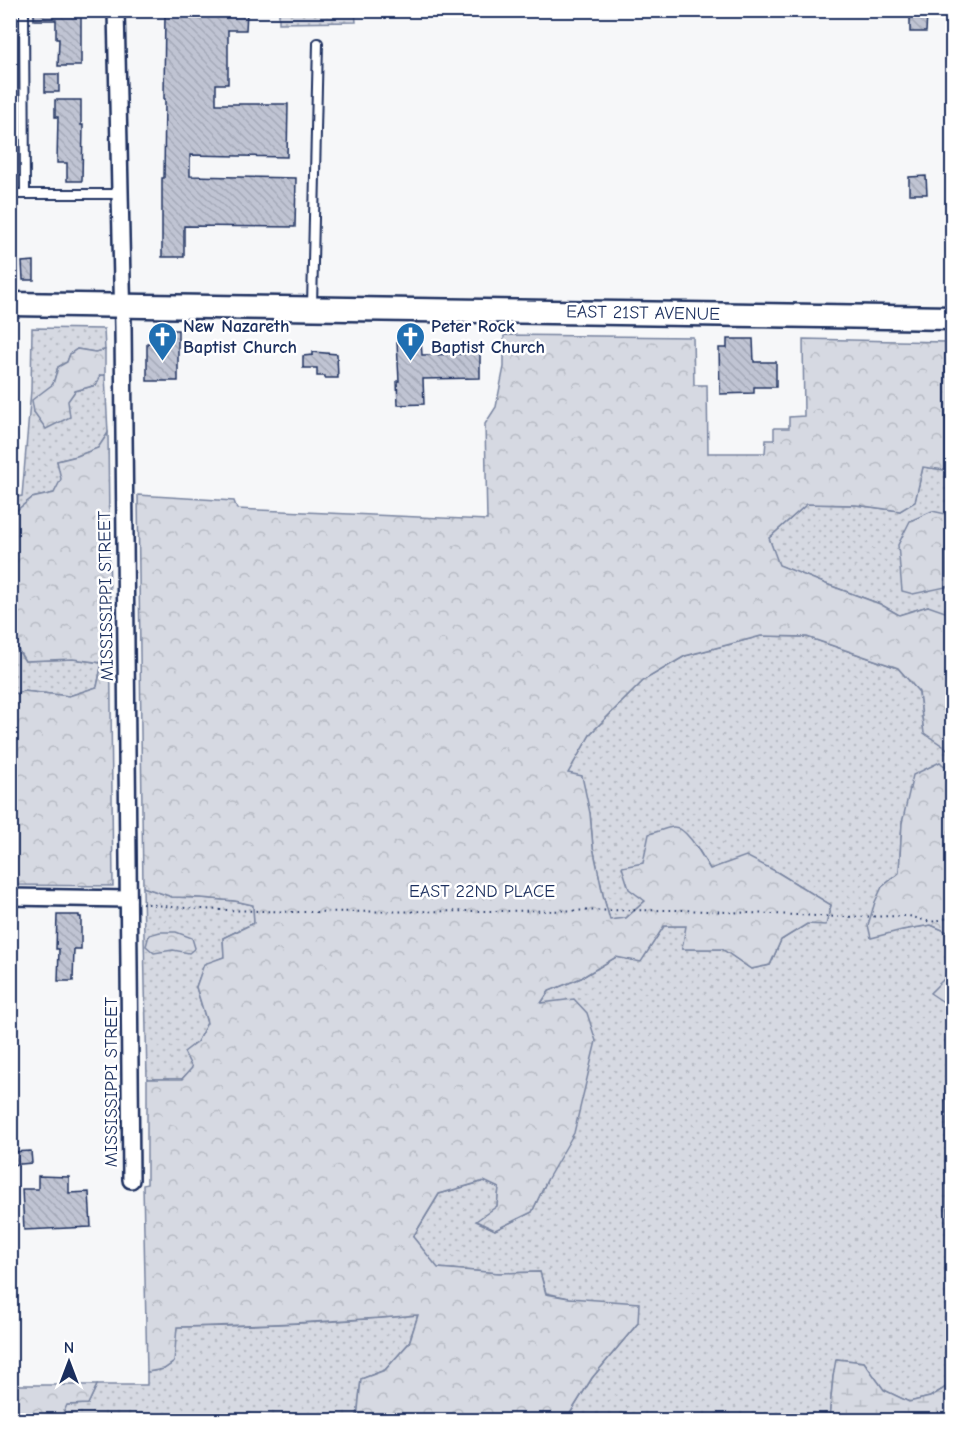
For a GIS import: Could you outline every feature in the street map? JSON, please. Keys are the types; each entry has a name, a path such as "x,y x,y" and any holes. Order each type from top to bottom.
{"street":[{"name":"MISSISSIPPI STREET","path":"116,10 122,305 130,1180"},
{"name":"EAST 21ST AVENUE","path":"10,304 952,318"},
{"path":"10,897 128,900"}],"lane":[{"path":"24,10 25,193"},
{"path":"312,308 318,43"},
{"path":"10,194 120,194"}],"path":[{"name":"EAST 22ND PLACE","path":"128,900 197,910 294,912 683,910 825,917 909,916 931,922 952,917"}],"green space":[{"path":"279,11 355,11 356,22 279,23"},
{"path":"945,327 952,327 952,910 902,823 899,873 882,887 902,930 931,925 950,933 947,976 948,1005 952,1003 951,1384 930,1397 909,1402 884,1390 864,1362 837,1359 829,1420 566,1420 592,1378 638,1323 569,1298 546,1293 540,1272 499,1273 437,1268 413,1237 439,1194 485,1181 499,1188 497,1207 477,1221 495,1230 532,1212 547,1180 541,1003 549,991 581,978 616,957 641,961 664,926 687,926 682,949 722,949 751,969 770,965 781,940 807,924 826,924 831,905 777,872 710,869 697,847 626,918 610,920 593,847 590,813 567,774 591,733 644,680 685,656 761,636 807,637 898,668 919,692 924,733 928,606 899,615 880,604 778,565 769,538 807,504 856,505 900,511 915,501 923,467 945,470"},
{"path":"32,328 104,329 105,350 95,352 77,349 70,354 67,362 58,367 53,384 34,412 46,428 75,391 96,385 101,375 105,375 108,433 98,448 57,461 62,479 54,493 32,498 11,515 11,498 22,496 31,390"},
{"path":"504,335 693,337 694,385 707,385 708,453 765,453 766,440 774,440 774,428 789,428 789,417 804,416 803,339 945,342 945,470 923,467 915,502 900,511 856,505 807,504 769,538 779,565 880,604 899,615 928,606 951,614 952,752 924,733 919,692 898,668 807,637 761,636 685,656 644,680 591,733 568,773 582,776 590,813 593,847 610,920 626,918 645,901 629,889 622,867 643,863 649,834 673,827 678,828 689,837 710,869 746,856 831,905 826,925 807,924 781,940 770,965 751,969 722,949 682,949 686,926 664,926 641,962 616,957 581,978 549,991 541,1003 574,999 587,1013 596,1041 574,1133 532,1212 495,1230 476,1221 497,1206 499,1188 484,1181 439,1194 413,1237 438,1268 499,1273 540,1272 546,1294 639,1303 638,1323 592,1378 566,1420 357,1420 361,1379 385,1370 409,1343 418,1315 297,1323 177,1327 174,1362 164,1369 147,1372 143,1185 147,1184 147,1079 182,1079 192,1068 184,1052 197,1042 207,1023 196,987 204,964 224,957 223,938 254,923 253,905 235,901 172,897 143,887 138,495 234,501 237,509 487,520 485,424 496,407 504,367"},
{"path":"77,349 95,352 105,350 105,375 100,375 96,385 75,391 68,401 70,417 46,429 34,412 32,400 53,384 58,367 67,362 70,354"},
{"path":"108,433 113,886 11,885 11,695 23,691 69,696 97,687 102,663 73,659 25,661 11,638 11,515 32,498 54,493 61,479 57,461 98,448"},
{"path":"932,511 946,514 946,587 913,594 902,591 898,545 910,521"},
{"path":"10,638 25,661 73,659 102,663 97,687 69,696 23,691 11,695"},
{"path":"940,762 952,773 952,1003 948,1005 930,993 947,976 950,933 931,925 871,938 868,925 882,887 899,873 902,823 913,775"},
{"path":"143,887 172,897 235,901 253,905 254,923 223,938 224,957 204,965 196,987 207,1023 197,1042 192,1068 182,1079 147,1079"},
{"path":"176,932 192,938 195,948 189,953 173,950 154,953 146,946 149,935"},
{"path":"951,1302 952,1420 829,1420 836,1359 864,1362 884,1390 909,1402 930,1397 951,1384"},
{"path":"418,1315 409,1343 385,1370 361,1379 357,1420 44,1420 46,1414 67,1405 88,1404 97,1385 147,1385 147,1372 164,1369 174,1362 176,1327 358,1320"},
{"path":"11,1385 97,1385 88,1404 67,1405 62,1416 46,1414 44,1420 11,1420"}],"building":[{"path":"34,10 81,10 81,66 58,66 59,39 56,39 56,20 34,20"},
{"path":"165,11 247,12 246,30 228,30 228,84 216,84 216,104 288,104 287,157 190,155 190,176 296,178 295,227 184,226 184,257 162,257"},
{"path":"910,14 927,14 926,32 910,32"},
{"path":"45,74 59,74 59,92 45,92"},
{"path":"55,100 81,100 82,181 67,181 67,163 57,163 58,117 55,117"},
{"path":"926,176 927,194 909,194 909,177"},
{"path":"34,261 34,280 23,280 22,262"},
{"name":"New Nazareth Baptist Church","path":"156,330 178,330 178,381 147,381 147,343 156,343"},
{"path":"727,339 753,339 754,362 776,362 776,387 754,387 754,393 720,394 719,348 727,348"},
{"path":"421,341 422,355 464,354 464,351 480,351 480,378 423,379 424,404 398,405 397,342"},
{"path":"313,352 337,354 338,378 317,376 317,368 303,368 303,356 313,355"},
{"path":"57,915 79,915 81,917 81,949 74,949 73,981 58,981"},
{"path":"31,1151 32,1163 10,1165 10,1152"},
{"path":"38,1176 69,1177 69,1193 89,1192 91,1227 24,1230 22,1189 38,1189"}],"waterway":[{"path":"947,1064 951,1420"}],"place":[{"name":"New Nazareth Baptist Church","path":"162,362"},
{"name":"Peter Rock Baptist Church","path":"410,362"}]}
